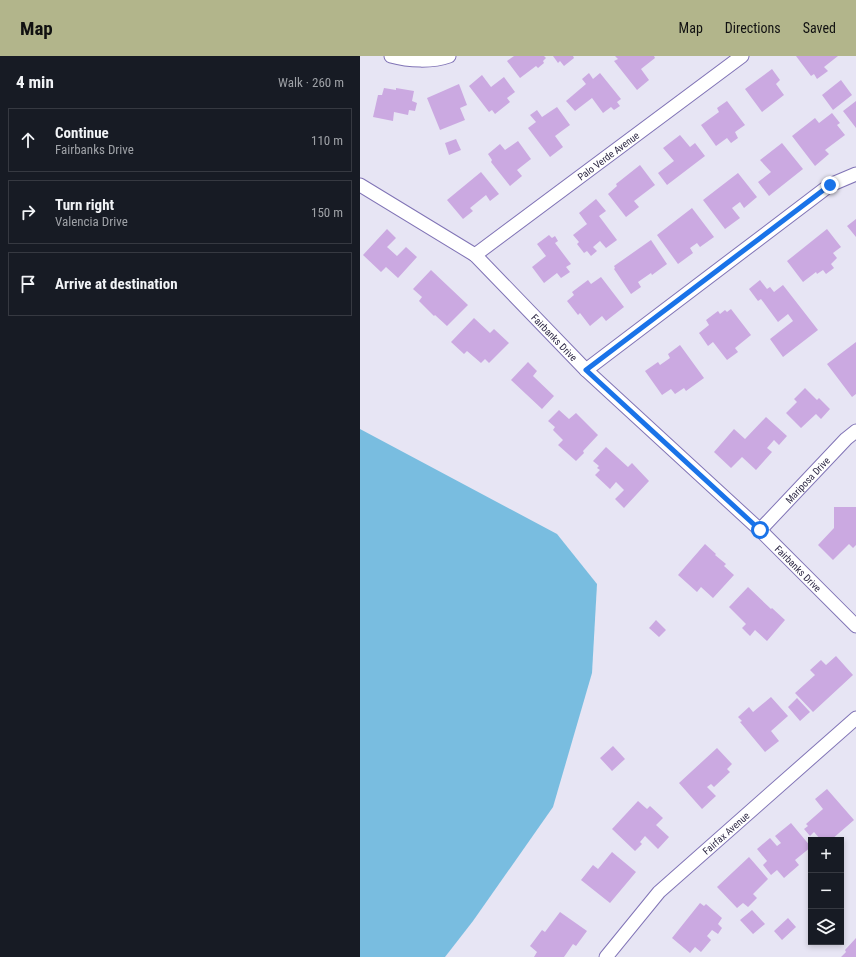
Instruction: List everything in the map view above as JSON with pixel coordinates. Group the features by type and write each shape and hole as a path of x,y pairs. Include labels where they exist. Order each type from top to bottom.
{"street":[{"path":"391,56 410,60 423,60 449,56"},
{"name":"Palo Verde Avenue","path":"475,255 742,56"},
{"path":"586,370 830,185 856,174"},
{"name":"Fairbanks Drive","path":"360,185 475,255 586,370 760,530 856,626"},
{"name":"Mariposa Drive","path":"760,530 846,439 856,431"},
{"name":"Fairfax Avenue","path":"606,957 659,892 856,718"}],"water":[{"path":"360,429 557,534 597,584 592,673 553,807 473,921 445,957 360,957"}],"building":[{"path":"514,56 544,56 546,58 543,61 544,63 538,68 536,66 520,78 507,61"},
{"path":"553,56 573,56 574,58 564,66 560,61 558,63"},
{"path":"615,56 654,56 655,58 641,69 649,80 637,90 614,61 618,59"},
{"path":"796,56 838,56 824,67 828,71 817,79 814,74 811,76"},
{"path":"772,69 780,80 776,84 784,95 762,112 745,89"},
{"path":"589,73 593,79 600,73 621,99 617,102 620,106 614,110 611,107 603,113 592,98 575,111 566,101 586,84 582,79"},
{"path":"482,75 491,87 504,77 515,92 507,98 510,102 495,114 492,110 489,112 469,86"},
{"path":"841,80 852,95 833,110 822,95"},
{"path":"459,84 467,105 460,108 465,120 440,130 427,98"},
{"path":"384,88 414,91 412,101 417,103 415,111 409,110 408,115 394,112 393,121 373,117 378,95 382,95"},
{"path":"727,101 745,125 735,132 738,138 731,143 727,138 716,146 701,125 719,112 717,108"},
{"path":"856,101 856,128 843,111"},
{"path":"557,107 570,125 555,136 563,147 550,157 528,128 536,122 530,115 537,110 542,117"},
{"path":"832,113 840,123 837,125 845,135 825,150 829,154 815,166 792,136 815,118 819,123"},
{"path":"680,135 690,147 695,143 705,156 667,185 658,173 674,161 663,148"},
{"path":"456,139 461,150 449,155 445,143"},
{"path":"518,141 531,159 517,170 522,176 510,186 491,162 492,160 488,154 500,144 505,150"},
{"path":"782,143 803,169 769,196 758,182 771,172 760,160"},
{"path":"640,165 655,185 634,201 639,207 626,217 608,194 617,186 616,184"},
{"path":"481,172 499,194 490,201 486,195 470,208 473,211 463,219 447,200"},
{"path":"738,173 757,197 744,208 740,202 732,208 740,218 725,229 703,200"},
{"path":"596,199 606,211 599,216 617,240 606,248 600,241 593,247 597,251 591,256 587,251 584,253 577,244 579,242 573,235 587,224 579,213"},
{"path":"692,208 714,237 700,247 697,243 690,248 693,253 678,264 657,235"},
{"path":"856,219 856,237 847,226"},
{"path":"387,229 396,238 387,247 397,256 406,247 417,257 398,278 386,267 381,272 363,255"},
{"path":"827,229 841,247 833,253 837,258 831,264 834,268 826,274 823,270 817,274 816,272 803,282 787,261"},
{"path":"549,235 552,238 555,236 558,241 555,243 571,264 566,267 570,272 561,278 557,273 544,283 532,267 546,256 537,244"},
{"path":"651,240 667,264 652,275 651,273 638,282 641,287 631,294 614,269 614,266"},
{"path":"431,270 468,305 447,326 419,301 422,297 413,289"},
{"path":"601,277 624,307 606,321 602,316 590,326 580,313 578,315 567,301 574,295 572,292 588,280 591,284"},
{"path":"760,280 767,289 770,287 774,292 783,285 818,330 783,357 770,339 793,321 788,314 778,322 761,299 758,301 749,289"},
{"path":"731,309 751,335 735,348 738,352 727,360 713,342 708,346 699,333 709,325 706,320 718,311 720,314 725,310 727,312"},
{"path":"474,318 490,333 494,329 509,343 489,363 485,359 481,363 467,351 464,354 451,342"},
{"path":"856,342 856,394 852,397 827,364"},
{"path":"680,345 704,378 686,391 684,388 675,394 671,389 662,395 645,371 658,362 660,365 670,358 668,354"},
{"path":"528,362 537,371 533,376 554,396 542,409 511,380"},
{"path":"805,388 817,400 819,398 830,409 821,419 816,414 801,428 786,413 797,402 794,399"},
{"path":"559,410 569,419 576,413 598,435 576,461 558,445 563,440 553,430 555,427 548,421"},
{"path":"766,417 787,436 779,445 774,440 767,448 772,452 756,470 742,457 731,468 714,452 734,429 745,439"},
{"path":"606,447 628,467 632,463 649,481 624,508 615,499 624,490 616,482 610,489 595,475 600,470 597,468 599,466 593,461"},
{"path":"834,507 856,507 856,545 853,548 849,544 833,560 818,545 834,528"},
{"path":"705,544 726,564 724,566 734,575 713,598 701,587 697,592 678,575"},
{"path":"748,587 785,620 767,641 755,630 750,636 742,628 746,624 729,607"},
{"path":"656,620 666,630 659,637 649,628"},
{"path":"836,656 853,675 813,712 795,693 815,675 810,670 821,660 826,665"},
{"path":"771,697 788,716 771,731 779,741 765,752 740,722 742,721 738,717 749,707 753,712"},
{"path":"797,698 810,712 800,721 788,707"},
{"path":"613,746 625,759 612,771 600,758"},
{"path":"717,748 732,764 727,769 730,772 714,787 711,784 707,787 716,796 702,809 679,783"},
{"path":"827,789 854,820 834,837 818,837 814,832 810,836 804,829 808,826 806,824 823,809 815,799"},
{"path":"638,801 647,809 650,806 663,818 656,825 669,837 658,849 645,836 640,842 642,844 635,851 612,829"},
{"path":"791,823 808,843 808,849 795,860 799,865 784,878 777,870 771,875 763,865 767,861 757,849 770,838 777,846 781,843 775,836"},
{"path":"612,852 636,872 610,903 581,880 593,865 598,869"},
{"path":"749,857 768,879 753,894 757,898 748,907 743,903 737,908 717,887"},
{"path":"700,903 704,906 706,904 722,918 718,924 722,928 718,934 712,930 707,936 711,940 701,952 695,947 690,953 672,938"},
{"path":"752,910 765,924 753,934 740,920"},
{"path":"560,912 587,931 576,946 573,944 564,957 534,957 537,952 530,946 542,930 545,932"},
{"path":"788,918 796,927 782,940 774,931"},
{"path":"856,938 856,957 841,957 846,952 845,950"}],"route":[{"path":"760,530 586,370 830,185"}]}
